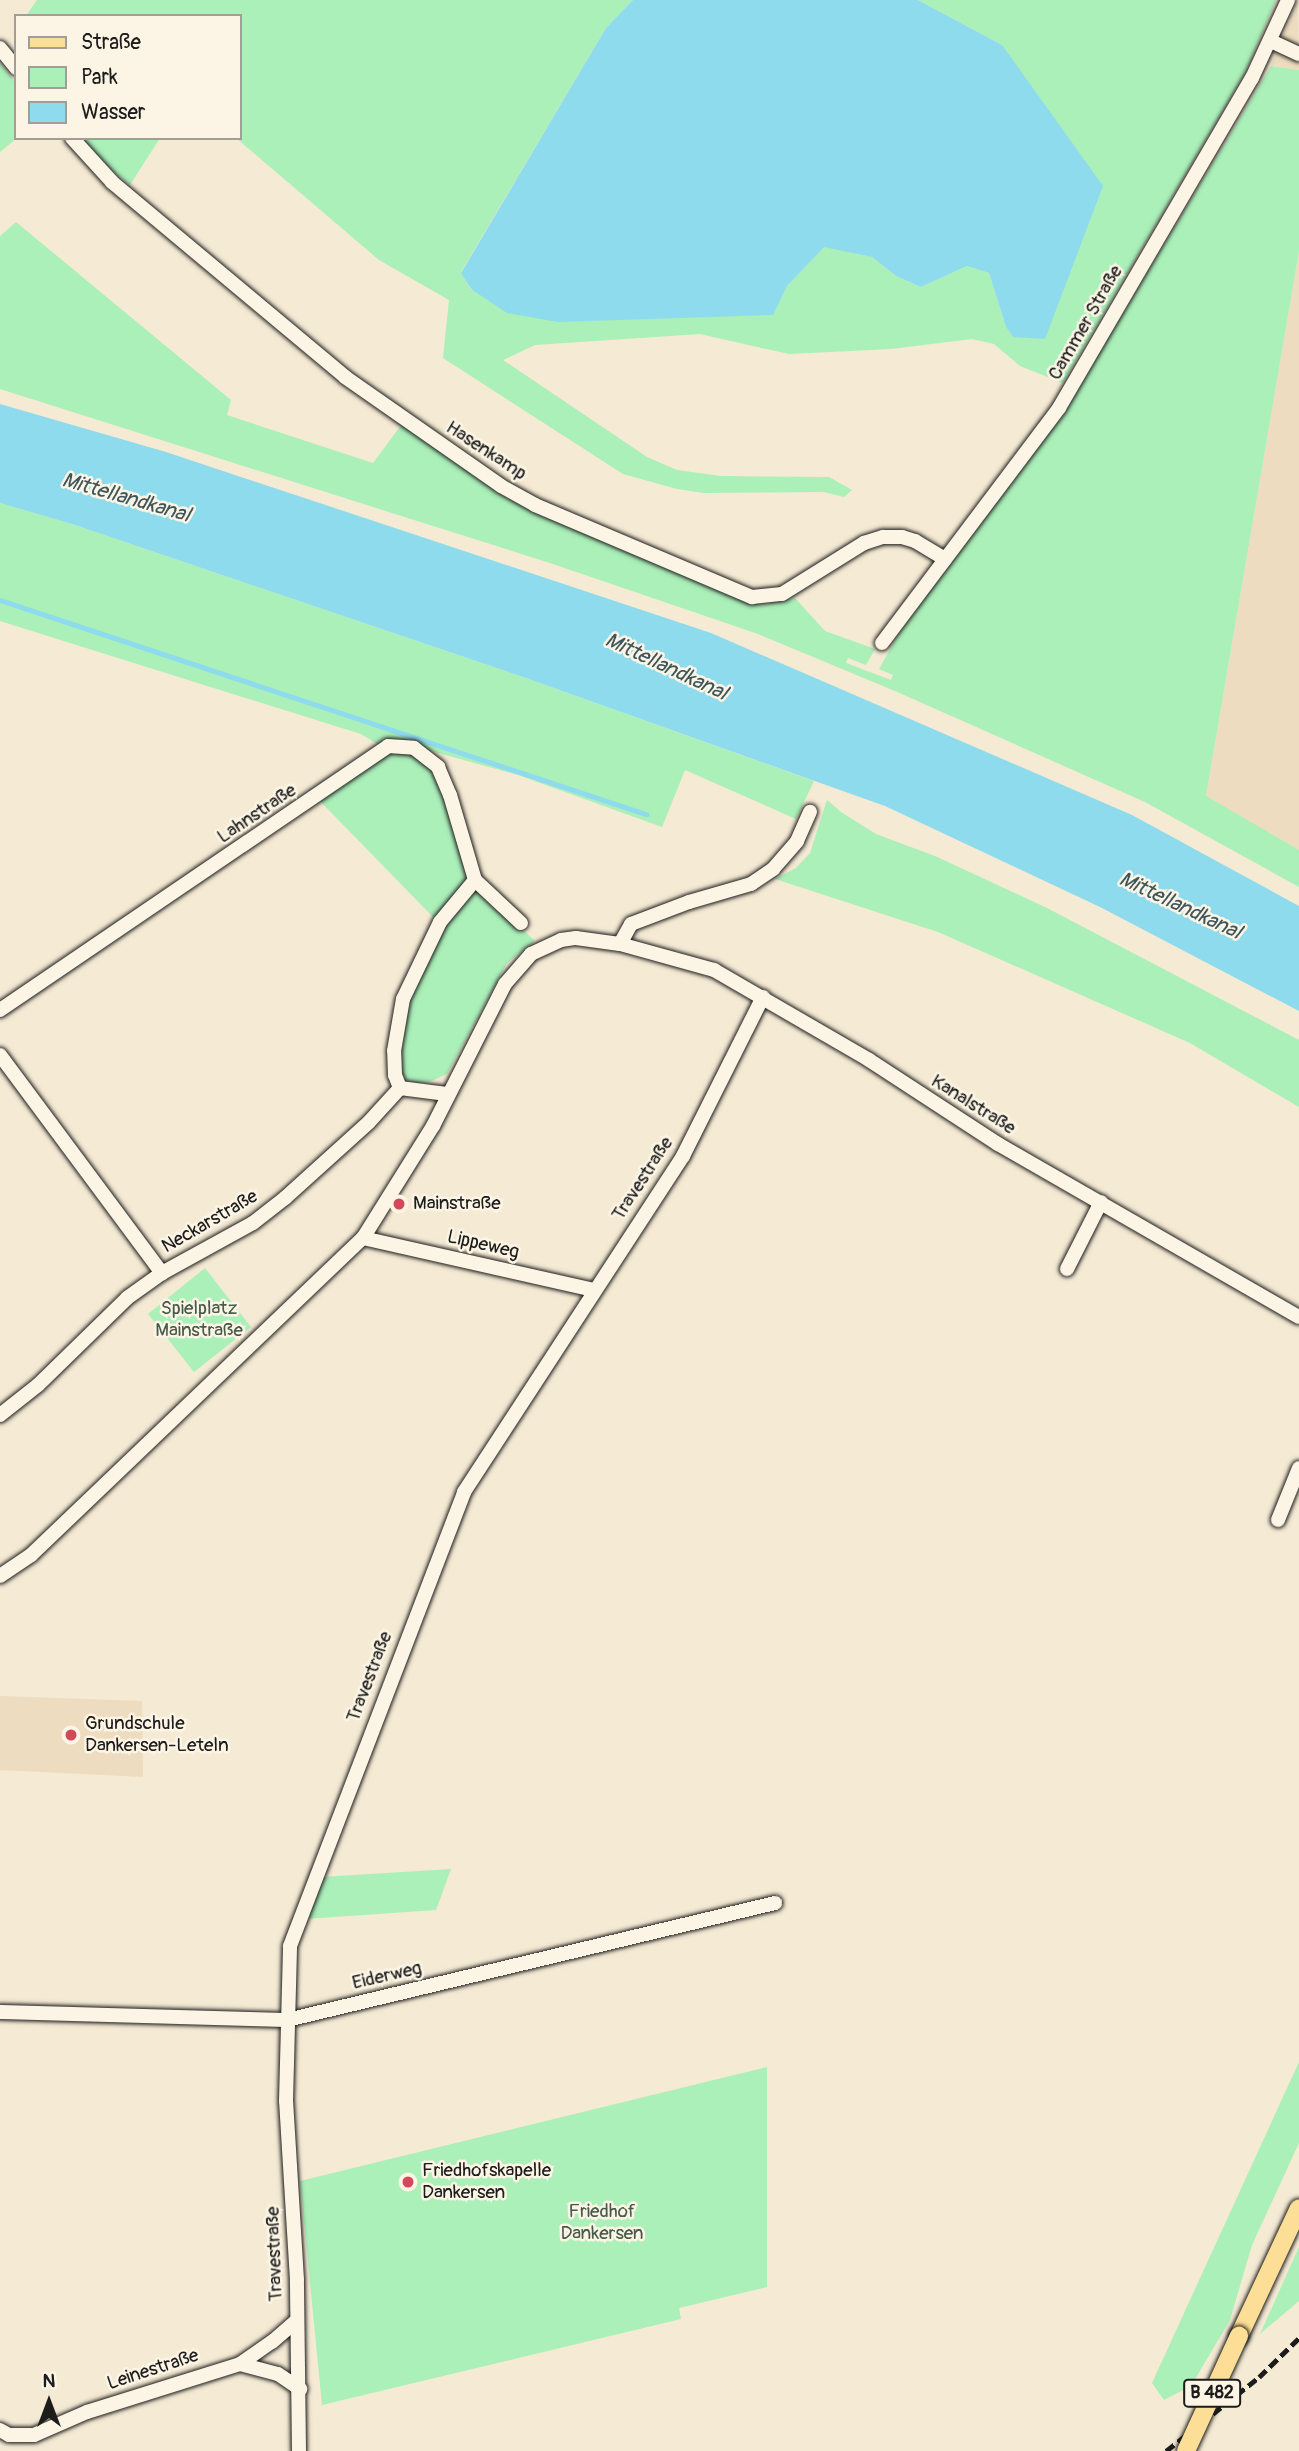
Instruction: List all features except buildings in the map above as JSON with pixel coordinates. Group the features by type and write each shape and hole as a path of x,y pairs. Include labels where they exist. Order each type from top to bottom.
{"main road":[{"name":"B 482","path":"1186,2451 1299,2208"}],"street":[{"name":"Cammer Straße","path":"882,643 1059,408 1270,41 1288,0"},
{"path":"1270,41 1299,54"},
{"path":"0,48 14,66"},
{"name":"Hasenkamp","path":"74,140 133,200 345,377 501,486 578,525 752,597 774,597 792,590 864,543 883,537 902,537 915,541 945,559"},
{"name":"Lahnstraße","path":"0,1010 388,746 414,748 439,767 475,880 521,923"},
{"path":"0,1576 31,1555 363,1238 433,1126 505,984 531,954 569,939 620,944 631,924 689,902 751,884 773,869 797,841 810,812"},
{"path":"447,1094 400,1088 395,1075 394,1051 403,999 440,922 475,880"},
{"name":"Kanalstraße","path":"620,944 714,970 763,997 998,1144 1299,1317"},
{"name":"Travestraße","path":"299,2451 300,2389 286,2101 290,1945 464,1492 683,1156 763,997"},
{"path":"0,1055 162,1273"},
{"name":"Neckarstraße","path":"0,1415 38,1385 127,1298 162,1273 267,1213 369,1122 400,1088"},
{"path":"1067,1269 1101,1202"},
{"name":"Lippeweg","path":"363,1238 594,1290"},
{"path":"1278,1520 1293,1504 1299,1468"},
{"name":"Eiderweg","path":"0,2012 287,2020 775,1903"},
{"name":"Leinestraße","path":"0,2430 9,2435 34,2435 87,2412 240,2364 272,2342 297,2320"},
{"path":"240,2364 278,2374 300,2389"}],"shaded area":[{"path":"1298,0 1299,70 1271,66"},
{"path":"1299,251 1299,850 1206,797"},
{"name":"Grundschule Dankersen-Leteln","path":"0,1696 142,1701 143,1777 0,1770"}],"green space":[{"path":"37,0 633,0 606,28 461,272 471,290 772,315 787,286 824,246 872,257 896,276 921,287 967,266 989,273 1006,327 1013,337 1002,45 918,0 1276,0 1246,71 1063,383 1020,366 994,344 972,339 891,349 789,354 700,334 535,345 503,360 647,457 677,470 721,476 829,477 852,490 844,497 824,492 704,493 677,489 623,474 443,358 449,300 379,260 238,140 242,140 242,14 27,14"},
{"path":"0,63 14,80 15,140 0,152"},
{"path":"1271,66 1299,70 1299,251 1206,796 1299,850 1299,887 1145,802 895,691 758,634 550,563 0,389 0,236 16,222 231,400 227,415 373,463 402,424 501,493 656,563 762,605 795,598 825,631 875,649 866,665 848,658 846,663 891,680 893,675 879,669 901,630 1074,395"},
{"path":"84,140 159,140 130,185 103,163"},
{"path":"0,503 72,524 523,677 814,781 796,819 685,770 662,827 518,775 431,751 412,741 398,739 379,745 361,734 0,621"},
{"path":"388,751 413,752 438,774 473,878 437,921 318,799"},
{"path":"827,800 876,834 935,856 1047,908 1299,1040 1299,1107 1190,1043 938,932 775,879 796,868 810,853"},
{"path":"476,886 535,941 507,963 447,1074 429,1082 415,1083 405,1079 401,1069 399,1030 428,949"},
{"name":"Spielplatz Mainstraße","path":"205,1268 251,1327 194,1372 148,1314"},
{"path":"451,1869 436,1910 305,1919 321,1877"},
{"path":"1299,2062 1299,2143 1252,2245 1230,2320 1191,2386 1164,2400 1152,2383"},
{"name":"Friedhof Dankersen","path":"767,2067 767,2287 679,2308 681,2319 322,2405 300,2181"},
{"path":"1299,2247 1299,2301 1260,2334"}],"water":[{"path":"633,0 918,0 1002,45 1103,186 1045,339 1013,337 1006,327 989,273 967,266 921,287 896,276 872,257 824,247 787,286 773,315 558,322 507,313 471,289 461,273 606,28"},
{"name":"Mittellandkanal","path":"0,404 166,452 711,633 1132,815 1299,906 1299,1011 1100,907 885,806 523,677 72,524 0,503"}],"waterway":[{"path":"0,600 646,814"}],"railway":[{"path":"1166,2451 1259,2377 1299,2338"}],"place":[{"name":"Mainstraße","path":"399,1204"},
{"name":"Grundschule Dankersen-Leteln","path":"71,1735"},
{"name":"Friedhofskapelle Dankersen","path":"408,2182"}]}
